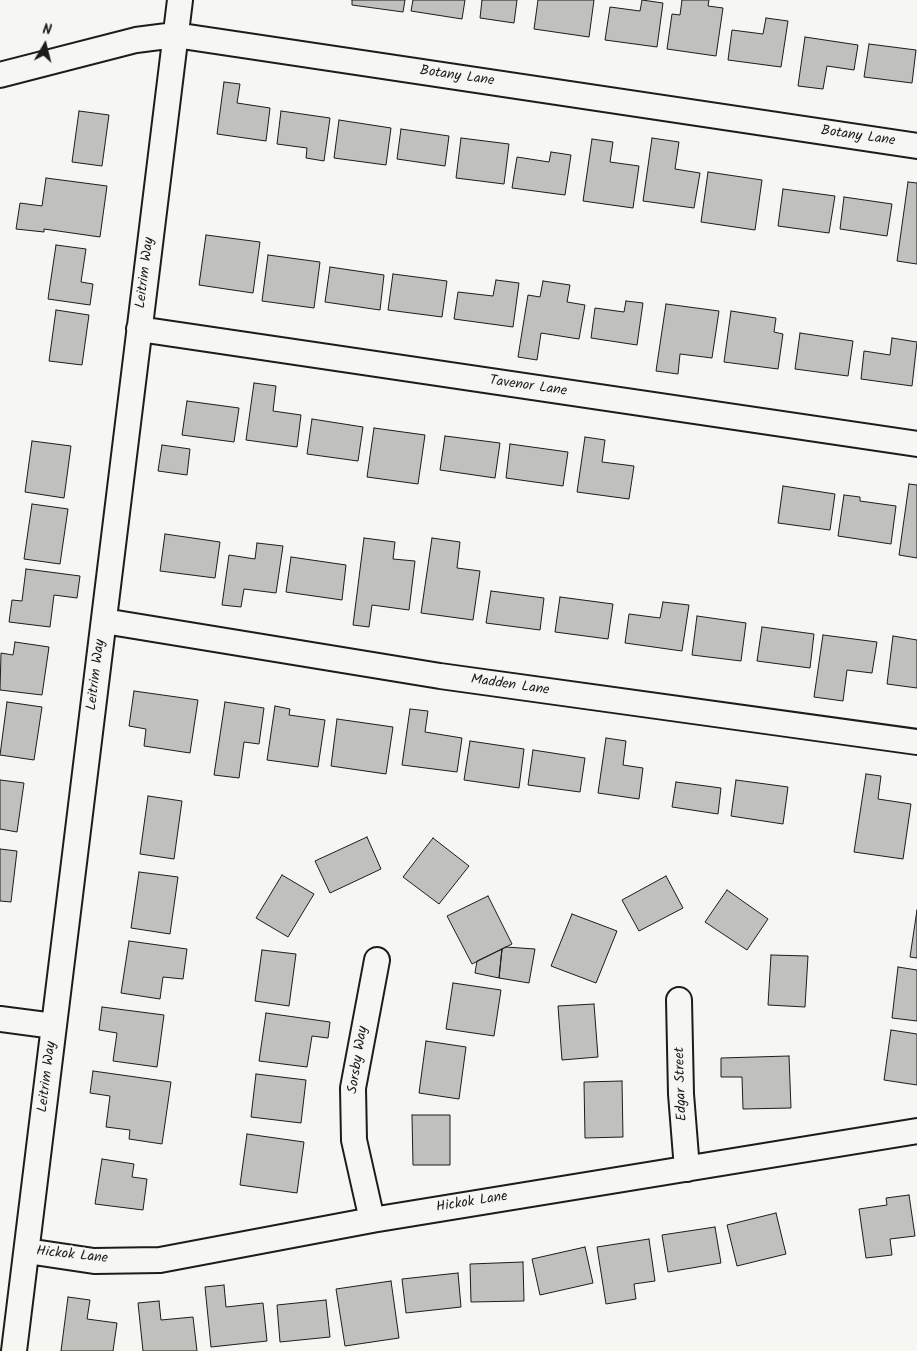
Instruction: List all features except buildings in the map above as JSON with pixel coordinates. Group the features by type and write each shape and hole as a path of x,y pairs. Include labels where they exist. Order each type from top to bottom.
{"street":[{"name":"Leitrim Way","path":"14,1351 180,0"},
{"name":"Botany Lane","path":"5,73 136,40 175,35 917,146"},
{"name":"Tavenor Lane","path":"139,329 917,444"},
{"name":"Madden Lane","path":"104,621 440,676 917,742"},
{"name":"Sorsby Way","path":"372,1220 354,1140 353,1088 377,960"},
{"name":"Edgar Street","path":"679,1000 681,1094 687,1168"},
{"path":"0,1019 54,1026"},
{"name":"Hickok Lane","path":"26,1252 94,1260 160,1260 372,1220 917,1131"}]}
